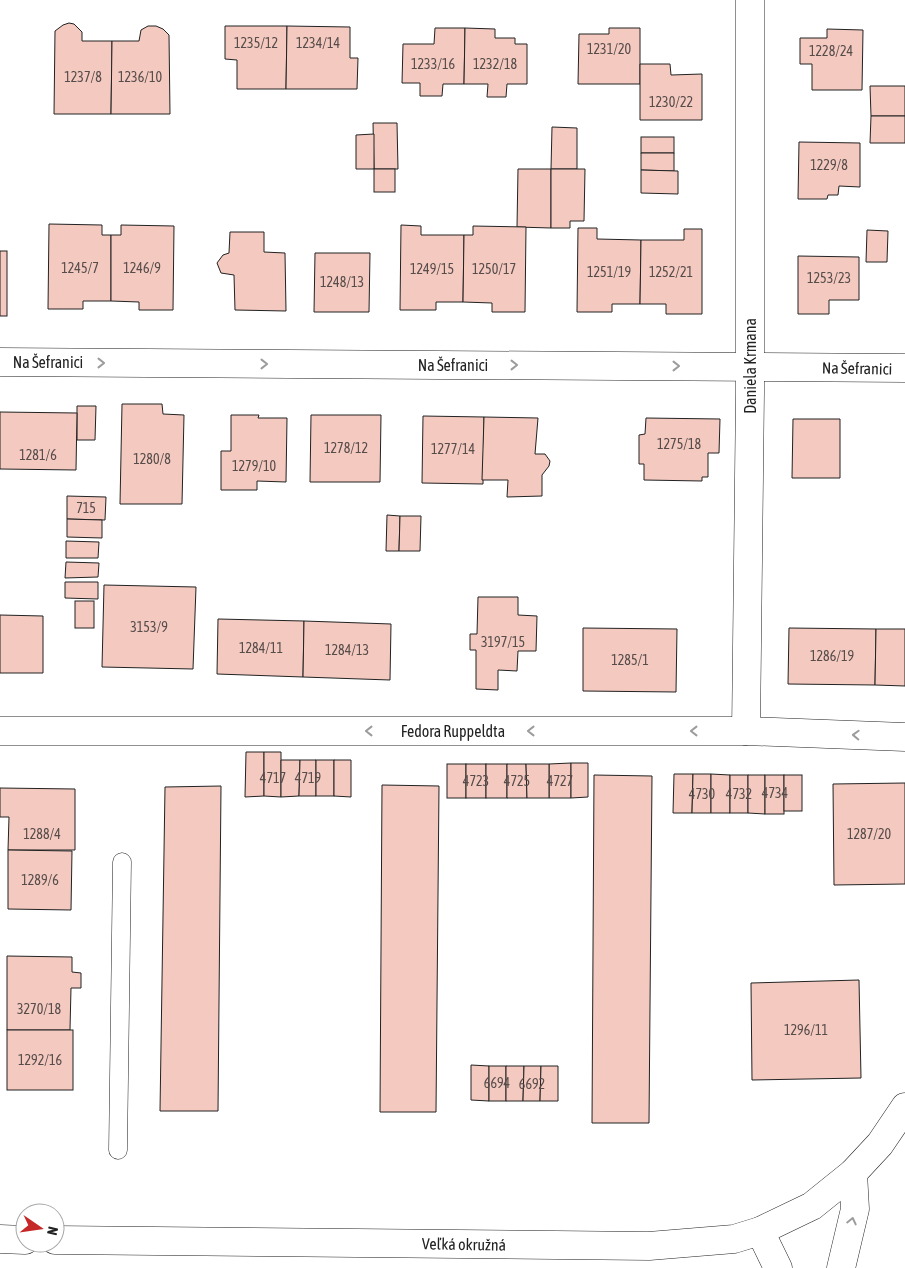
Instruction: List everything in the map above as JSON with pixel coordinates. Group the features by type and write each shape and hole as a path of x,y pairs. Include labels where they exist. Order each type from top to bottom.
{"street":[{"name":"Daniela Krmana","path":"746,731 750,367 750,0"},
{"name":"Na Šefranici","path":"0,362 905,368"},
{"name":"Fedora Ruppeldta","path":"0,731 746,731 905,737"},
{"name":"Veľká okružná","path":"65,1240 649,1246 734,1239 760,1232 812,1206 853,1173 880,1144 905,1107"},
{"path":"841,1268 855,1209 853,1173"},
{"path":"760,1232 778,1268"},
{"path":"0,1239 15,1240"}],"lane":[{"path":"118,1150 122,862"}],"building":[{"path":"69,23 74,24 82,32 82,41 112,41 111,114 54,114 55,31"},
{"path":"148,26 156,26 163,29 169,35 170,114 111,114 112,41 139,41 141,30"},
{"path":"225,26 287,26 286,89 237,89 237,60 225,59"},
{"path":"287,26 350,27 350,58 358,58 357,89 286,89"},
{"path":"435,28 465,28 464,84 443,84 442,96 420,96 420,83 402,83 403,44 434,44"},
{"path":"465,28 495,29 495,38 515,38 515,44 527,44 527,84 507,84 506,97 487,97 488,84 464,84"},
{"path":"609,28 640,28 640,84 578,84 579,34 609,34"},
{"path":"827,29 863,30 862,90 812,90 812,64 800,64 800,38 827,38"},
{"path":"640,64 670,64 671,75 702,74 702,120 640,120"},
{"path":"870,86 905,86 905,116 871,116"},
{"path":"871,116 905,116 905,143 870,143"},
{"path":"373,123 397,123 398,169 374,169"},
{"path":"552,127 577,128 577,169 551,169"},
{"path":"374,134 374,169 356,169 356,135"},
{"path":"641,137 674,137 674,153 641,153"},
{"path":"799,142 860,143 860,187 839,186 838,195 828,195 827,199 798,199"},
{"path":"641,153 674,153 674,171 641,170"},
{"path":"374,169 395,169 395,192 374,192"},
{"path":"518,169 551,169 551,228 517,227"},
{"path":"551,169 585,169 584,221 570,221 570,228 551,228"},
{"path":"641,170 678,171 678,194 641,193"},
{"path":"49,224 102,225 102,235 111,235 111,301 83,301 83,309 48,309"},
{"path":"121,225 174,226 173,310 139,310 139,302 111,301 111,235 121,235"},
{"path":"401,225 421,226 421,235 464,235 463,302 436,302 436,310 400,310"},
{"path":"473,226 526,227 525,312 492,312 492,303 463,302 464,235 473,235"},
{"path":"578,228 597,228 597,239 641,240 640,304 612,304 612,312 577,312"},
{"path":"684,229 702,229 702,314 666,314 666,304 640,304 641,240 684,240"},
{"path":"867,230 888,231 887,262 866,262"},
{"path":"230,232 264,232 264,252 285,253 286,311 235,310 234,275 221,273 217,263 223,255 229,253"},
{"path":"0,251 7,251 7,316 0,316"},
{"path":"315,253 370,253 369,312 314,312"},
{"path":"798,256 859,257 859,300 829,300 829,314 798,314"},
{"path":"122,404 162,404 163,414 184,415 182,504 120,504"},
{"path":"77,406 96,406 95,440 77,440"},
{"path":"0,412 77,413 76,470 0,469"},
{"path":"231,415 259,415 258,418 287,418 286,482 257,481 257,490 221,490 221,451 231,451"},
{"path":"311,415 381,415 380,482 310,482"},
{"path":"423,416 484,417 483,484 422,483"},
{"path":"484,417 538,418 535,454 545,454 550,461 549,466 542,475 542,496 507,497 508,480 482,480"},
{"path":"646,418 720,419 719,453 708,453 708,477 702,477 702,481 644,480 644,464 639,464 639,435 645,434"},
{"path":"793,419 840,419 840,478 792,478"},
{"path":"67,496 106,497 105,520 67,519"},
{"path":"387,515 400,516 399,551 386,551"},
{"path":"400,516 421,516 420,551 399,551"},
{"path":"67,519 102,520 102,538 67,537"},
{"path":"66,541 99,542 98,558 66,558"},
{"path":"66,562 99,563 98,577 65,578"},
{"path":"65,582 98,582 98,599 65,598"},
{"path":"104,585 196,587 193,669 102,667"},
{"path":"478,597 518,597 518,615 537,616 536,651 518,651 517,671 498,670 498,690 476,689 476,650 470,650 470,634 477,634"},
{"path":"75,601 94,601 94,628 75,628"},
{"path":"0,615 43,616 43,673 0,673"},
{"path":"218,619 304,621 303,677 217,674"},
{"path":"304,621 391,624 390,680 303,677"},
{"path":"583,628 677,629 676,692 583,691"},
{"path":"789,628 876,629 875,685 788,684"},
{"path":"876,629 905,629 905,686 875,685"},
{"path":"246,752 264,752 264,796 245,797"},
{"path":"264,752 281,752 281,797 264,796"},
{"path":"281,760 300,760 299,796 281,797"},
{"path":"300,760 316,760 316,796 299,796"},
{"path":"316,760 334,760 334,796 316,796"},
{"path":"334,760 351,760 351,797 334,796"},
{"path":"571,763 571,798 549,798 549,764"},
{"path":"571,763 588,763 588,797 571,798"},
{"path":"447,764 466,764 466,798 447,798"},
{"path":"466,764 486,764 486,798 466,798"},
{"path":"486,764 507,764 507,798 486,798"},
{"path":"507,764 526,764 527,798 507,798"},
{"path":"526,764 549,764 549,798 527,798"},
{"path":"674,774 693,774 692,813 673,813"},
{"path":"693,774 711,774 711,813 692,813"},
{"path":"711,774 730,775 730,813 711,813"},
{"path":"594,775 652,776 649,1123 592,1123"},
{"path":"730,775 748,775 748,813 730,813"},
{"path":"748,775 765,775 765,814 748,813"},
{"path":"765,775 784,775 784,814 765,814"},
{"path":"784,775 802,775 802,811 784,811"},
{"path":"905,783 905,884 834,885 833,784"},
{"path":"382,785 439,786 436,1112 380,1112"},
{"path":"221,786 218,1111 160,1111 165,787"},
{"path":"0,788 75,789 75,850 8,850 9,817 0,817"},
{"path":"8,850 72,851 71,910 8,909"},
{"path":"7,956 72,957 72,972 81,973 81,988 71,988 70,1030 7,1030"},
{"path":"859,980 861,1078 752,1080 751,983"},
{"path":"7,1030 73,1030 73,1090 7,1090"},
{"path":"471,1065 489,1066 489,1101 471,1100"},
{"path":"489,1066 506,1066 506,1101 489,1101"},
{"path":"506,1066 524,1066 523,1101 506,1101"},
{"path":"524,1066 541,1066 540,1101 523,1101"},
{"path":"541,1066 558,1066 558,1101 540,1101"}]}
